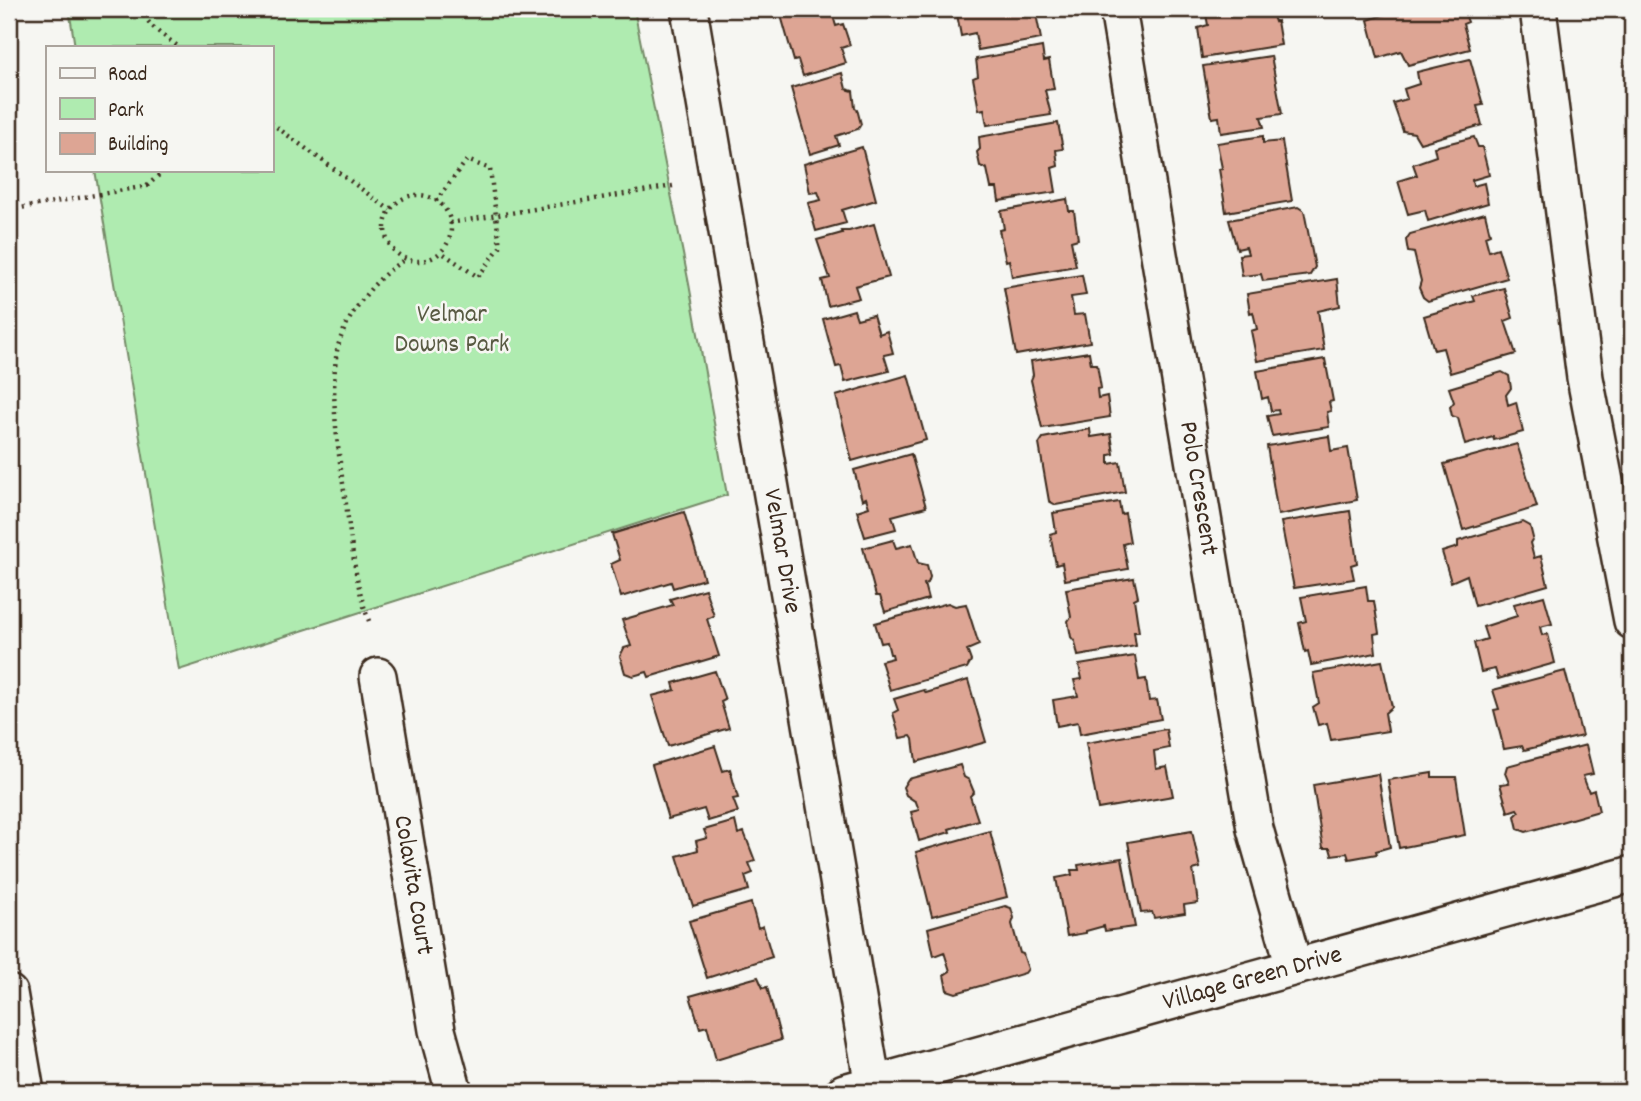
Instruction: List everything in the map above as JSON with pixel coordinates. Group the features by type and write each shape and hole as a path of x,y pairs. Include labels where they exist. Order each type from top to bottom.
{"street":[{"name":"Velmar Drive","path":"689,9 864,1089"},
{"name":"Polo Crescent","path":"1118,9 1255,829 1294,966"},
{"path":"1538,9 1585,378 1632,621"},
{"name":"Colavita Court","path":"378,676 437,1030 454,1092"},
{"name":"Village Green Drive","path":"864,1089 1294,966 1632,874"},
{"path":"9,993 26,1092"}],"path":[{"path":"142,9 154,27 179,46"},
{"path":"273,124 390,210"},
{"path":"436,201 467,160 490,169 500,247 478,278 441,252"},
{"path":"9,210 147,186 161,172"},
{"path":"450,223 673,186"},
{"path":"426,196 436,201 447,214 450,223 447,243 441,252 425,261 406,259 390,248 386,239 386,219 390,210 406,197 426,196"},
{"path":"369,621 363,606 337,446 337,350 347,324 362,299 393,266 406,259"}],"green space":[{"name":"Velmar Downs Park","path":"69,9 634,9 689,284 727,495 179,670 95,172 273,172 273,46 75,46"}],"building":[{"path":"812,9 813,13 831,9 836,26 843,24 850,45 841,48 846,63 803,76 798,60 794,61 780,12"},
{"path":"956,9 1035,9 1041,39 978,50 975,33 961,36"},
{"path":"1205,9 1271,10 1275,22 1277,21 1281,45 1202,58 1198,28 1208,25"},
{"path":"1402,9 1463,9 1468,22 1463,24 1470,49 1408,65 1401,51 1378,58 1368,20"},
{"path":"1632,45 1632,63 1626,46"},
{"path":"1042,47 1044,61 1049,60 1054,89 1045,90 1051,115 987,125 984,109 979,110 973,78 978,76 976,59"},
{"path":"1271,56 1282,114 1261,117 1264,127 1221,133 1219,117 1212,118 1203,66"},
{"path":"1470,59 1483,105 1477,106 1482,125 1420,143 1414,133 1403,131 1393,103 1407,99 1404,89 1419,84 1417,72"},
{"path":"1632,63 1632,89 1626,65"},
{"path":"842,73 846,89 853,91 861,124 858,129 836,136 839,145 810,154 791,88"},
{"path":"1058,123 1063,149 1056,150 1058,166 1052,168 1056,192 999,201 997,188 991,188 987,169 980,166 977,152 980,149 979,137"},
{"path":"1263,136 1263,143 1282,141 1292,201 1226,212 1217,143"},
{"path":"1474,137 1478,147 1482,147 1489,175 1472,180 1473,186 1484,183 1488,203 1428,221 1425,210 1408,214 1398,181 1417,175 1413,164 1436,156 1434,147"},
{"path":"862,147 876,200 842,210 846,223 816,231 808,203 821,200 818,192 810,193 804,164"},
{"path":"1067,199 1069,211 1074,211 1078,239 1071,241 1076,266 1012,277 999,230 1004,229 1001,211"},
{"path":"1298,207 1304,211 1315,267 1310,275 1263,281 1261,274 1242,276 1239,255 1248,254 1246,247 1237,249 1229,220"},
{"path":"1485,213 1490,234 1485,236 1489,251 1498,248 1507,278 1428,301 1419,288 1421,281 1414,253 1408,252 1406,240 1410,234"},
{"path":"874,224 889,277 855,286 859,298 828,306 822,280 830,278 817,240 842,233 841,231"},
{"path":"1082,275 1086,295 1071,297 1074,315 1085,314 1090,342 1016,355 1004,288"},
{"path":"1337,279 1340,306 1318,311 1324,350 1257,361 1251,331 1257,329 1253,312 1250,313 1247,294"},
{"path":"1504,288 1513,318 1505,321 1516,354 1450,373 1443,348 1434,350 1424,316 1475,301 1473,296"},
{"path":"854,310 857,319 873,315 879,334 887,331 893,353 884,355 889,371 845,382 841,366 836,367 823,319"},
{"path":"1089,352 1091,364 1097,364 1101,388 1097,389 1098,398 1107,396 1110,417 1042,428 1031,380 1031,361"},
{"path":"1325,359 1333,401 1329,402 1331,411 1327,412 1329,427 1272,436 1267,416 1279,414 1278,410 1271,411 1268,397 1262,399 1257,371"},
{"path":"1502,372 1509,376 1511,388 1506,395 1508,405 1516,402 1523,432 1465,445 1458,418 1452,416 1450,407 1454,402 1449,388"},
{"path":"908,375 926,440 852,461 836,396"},
{"path":"1090,429 1091,437 1111,434 1114,454 1109,455 1109,464 1120,462 1125,492 1056,505 1049,501 1039,444 1043,438"},
{"path":"1329,436 1331,451 1348,448 1357,500 1278,515 1267,446"},
{"path":"1517,444 1537,507 1463,530 1444,464"},
{"path":"911,454 926,507 892,516 896,529 865,537 857,511 869,507 866,498 862,500 854,470"},
{"path":"1119,502 1121,514 1125,513 1130,542 1123,544 1128,569 1065,580 1062,563 1056,565 1050,534 1056,532 1053,513"},
{"path":"1350,511 1357,563 1351,565 1354,579 1294,588 1281,522"},
{"path":"684,512 704,579 673,588 671,582 621,597 611,564 620,560 612,534"},
{"path":"1523,522 1530,526 1533,538 1530,543 1534,558 1541,556 1548,585 1475,606 1467,575 1451,582 1442,552 1458,547 1458,541"},
{"path":"893,540 896,548 912,544 918,563 927,565 930,577 928,583 924,584 928,599 885,612 880,596 876,596 863,548"},
{"path":"1134,578 1138,597 1134,599 1139,632 1134,632 1136,646 1078,656 1068,621 1071,617 1066,589"},
{"path":"1366,586 1368,601 1374,601 1379,633 1374,634 1376,653 1311,665 1308,651 1305,652 1299,623 1306,621 1301,597"},
{"path":"705,589 714,616 707,619 719,656 649,677 647,672 633,676 625,673 620,656 624,648 631,646 622,620 673,605 670,599"},
{"path":"1544,596 1552,624 1540,627 1542,635 1548,634 1555,663 1498,679 1495,669 1481,672 1474,643 1487,639 1483,627 1517,616 1514,604"},
{"path":"948,603 955,606 966,604 979,645 967,650 971,661 967,668 890,690 881,661 893,658 887,642 881,643 875,623"},
{"path":"1135,656 1139,680 1146,679 1149,701 1157,700 1161,719 1080,734 1078,722 1057,726 1053,700 1078,696 1074,680 1082,679 1079,665"},
{"path":"1382,661 1392,707 1385,713 1388,731 1331,740 1327,723 1318,725 1313,707 1319,703 1313,673"},
{"path":"715,671 725,700 721,702 729,728 668,746 652,696 675,690 673,683"},
{"path":"1565,671 1582,736 1524,750 1522,746 1504,749 1494,710 1499,709 1493,690"},
{"path":"968,680 986,742 916,762 911,736 900,738 893,713 898,710 894,699 924,690 926,693"},
{"path":"1166,729 1169,748 1154,751 1156,769 1167,767 1173,796 1098,809 1086,743"},
{"path":"1586,745 1593,774 1583,776 1589,792 1594,790 1599,811 1526,832 1518,829 1515,816 1519,812 1517,809 1508,812 1500,784 1509,783 1505,773 1507,766"},
{"path":"715,746 723,771 730,769 738,798 733,799 738,812 708,821 704,809 668,819 652,765"},
{"path":"960,765 974,792 970,796 978,820 919,841 911,812 919,810 916,802 906,795 903,787 908,779"},
{"path":"1432,773 1432,777 1456,777 1465,835 1399,848 1388,780"},
{"path":"1378,774 1390,847 1376,851 1377,854 1349,859 1347,853 1332,855 1330,848 1323,848 1313,785"},
{"path":"735,821 738,834 744,832 755,861 749,863 753,873 745,876 749,890 693,906 677,856 698,850 696,841 707,838 704,830"},
{"path":"990,831 1007,897 932,916 916,852"},
{"path":"1192,831 1200,868 1193,870 1198,903 1184,905 1185,913 1154,918 1152,912 1141,913 1128,842"},
{"path":"1122,858 1135,927 1105,931 1104,926 1067,936 1056,878 1072,875 1071,870 1079,870 1078,865"},
{"path":"751,903 758,928 763,926 772,957 707,978 689,921"},
{"path":"1005,906 1011,908 1014,918 1012,924 1020,953 1023,954 1028,969 1025,973 956,993 947,990 944,975 950,971 944,952 934,956 928,928"},
{"path":"758,977 763,988 767,987 781,1040 716,1060 707,1026 700,1028 690,996"}]}
